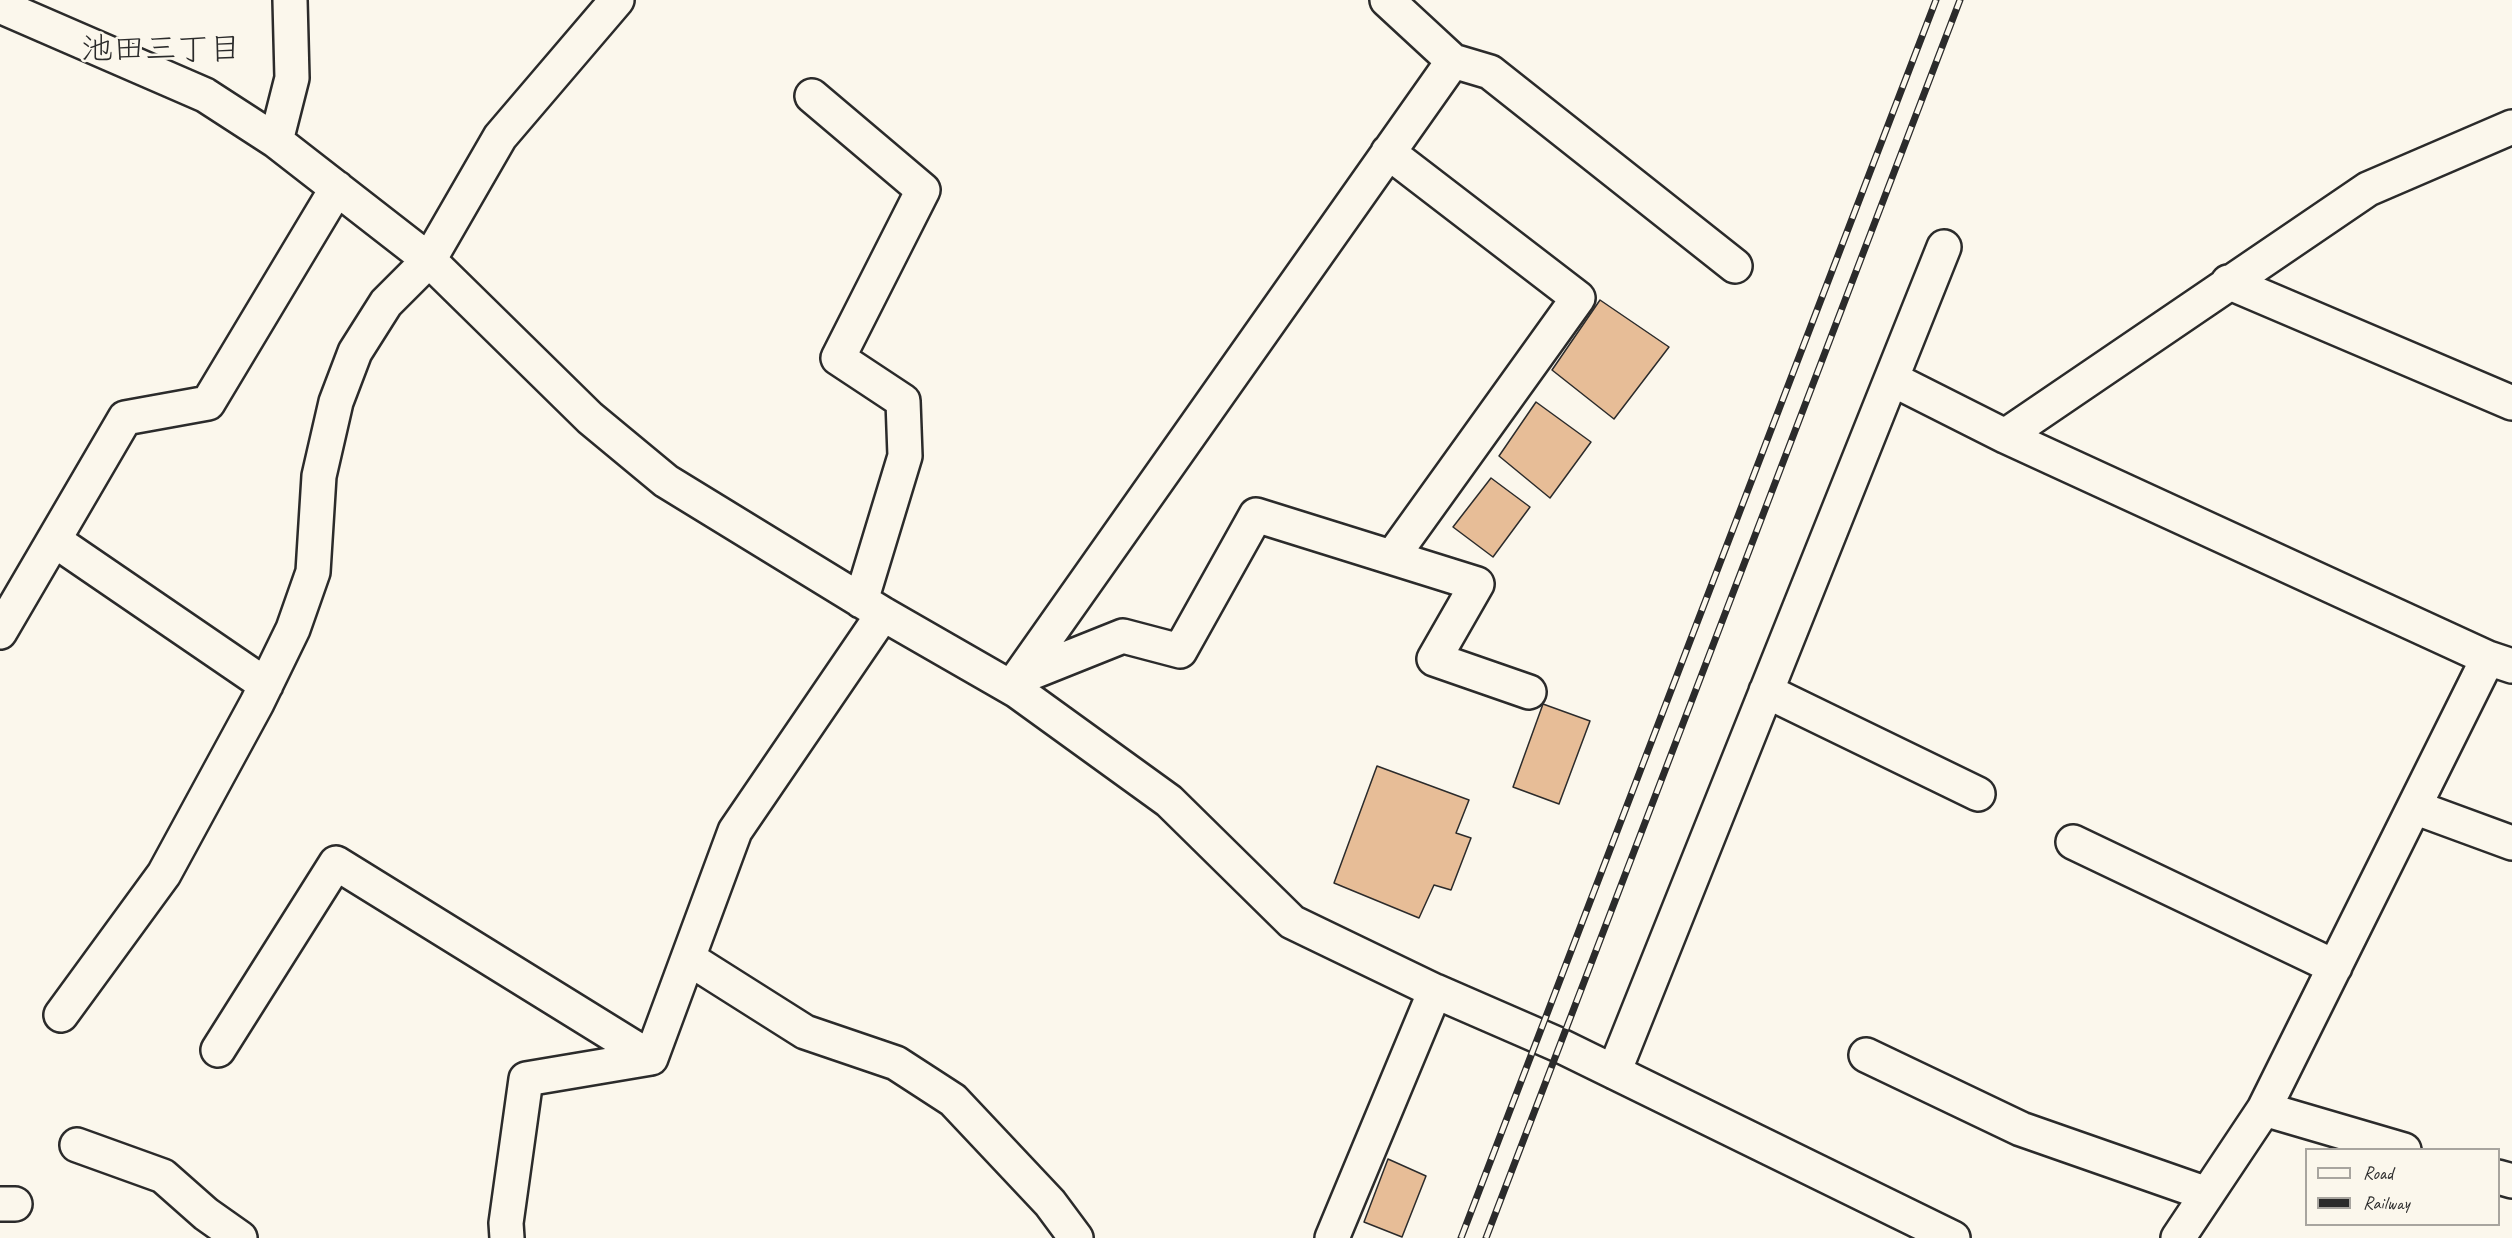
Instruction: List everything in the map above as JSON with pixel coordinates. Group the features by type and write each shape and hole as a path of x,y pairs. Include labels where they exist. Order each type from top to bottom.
{"street":[{"path":"276,141 292,78 290,0"},
{"path":"61,1015 164,874 266,685 293,629 313,572 320,476 336,402 355,352 386,303 429,260 500,136 617,0"},
{"path":"1387,0 1453,61 1490,72 1735,266"},
{"path":"0,6 205,95 276,141 429,260 590,418 666,480 872,608 1017,684 1169,801 1292,922 1434,992 1539,1036 1953,1238"},
{"path":"1017,684 1453,61"},
{"path":"651,1058 735,831 872,608 905,456 903,401 838,358 923,190 812,96"},
{"path":"2005,436 2228,282 2368,189 2512,127"},
{"path":"1388,152 1578,297 1392,557"},
{"path":"0,632 124,418 208,404 338,188"},
{"path":"1614,1072 1944,247"},
{"path":"2228,282 2512,403"},
{"path":"1892,379 2005,436 2500,662 2414,807 2265,1109 2178,1238"},
{"path":"1017,684 1123,636 1180,651 1256,515 1477,584 1434,659 1528,692"},
{"path":"54,540 266,685"},
{"path":"1766,691 1978,794"},
{"path":"2414,807 2512,843"},
{"path":"2073,842 2335,967"},
{"path":"218,1050 336,863 651,1058"},
{"path":"688,958 805,1032 896,1063 953,1100 1050,1203 1076,1238"},
{"path":"1332,1238 1434,992"},
{"path":"1866,1055 2021,1129 2207,1194"},
{"path":"507,1238 506,1223 526,1079 651,1058"},
{"path":"2265,1109 2401,1148"},
{"path":"77,1145 163,1176 206,1214 240,1238"}],"building":[{"path":"1600,300 1669,347 1614,419 1552,370"},
{"path":"1536,402 1591,442 1550,498 1499,456"},
{"path":"1491,478 1530,507 1493,557 1453,527"},
{"path":"1543,704 1590,721 1559,804 1513,787"},
{"path":"1377,766 1469,800 1456,833 1471,838 1451,890 1434,885 1419,918 1334,883"},
{"path":"1388,1159 1426,1176 1402,1237 1364,1222"}],"railway":[{"path":"1461,1238 1936,0"},
{"path":"1486,1238 1960,0"}],"district":[{"name":"池田三丁目","path":"161,51"}]}
